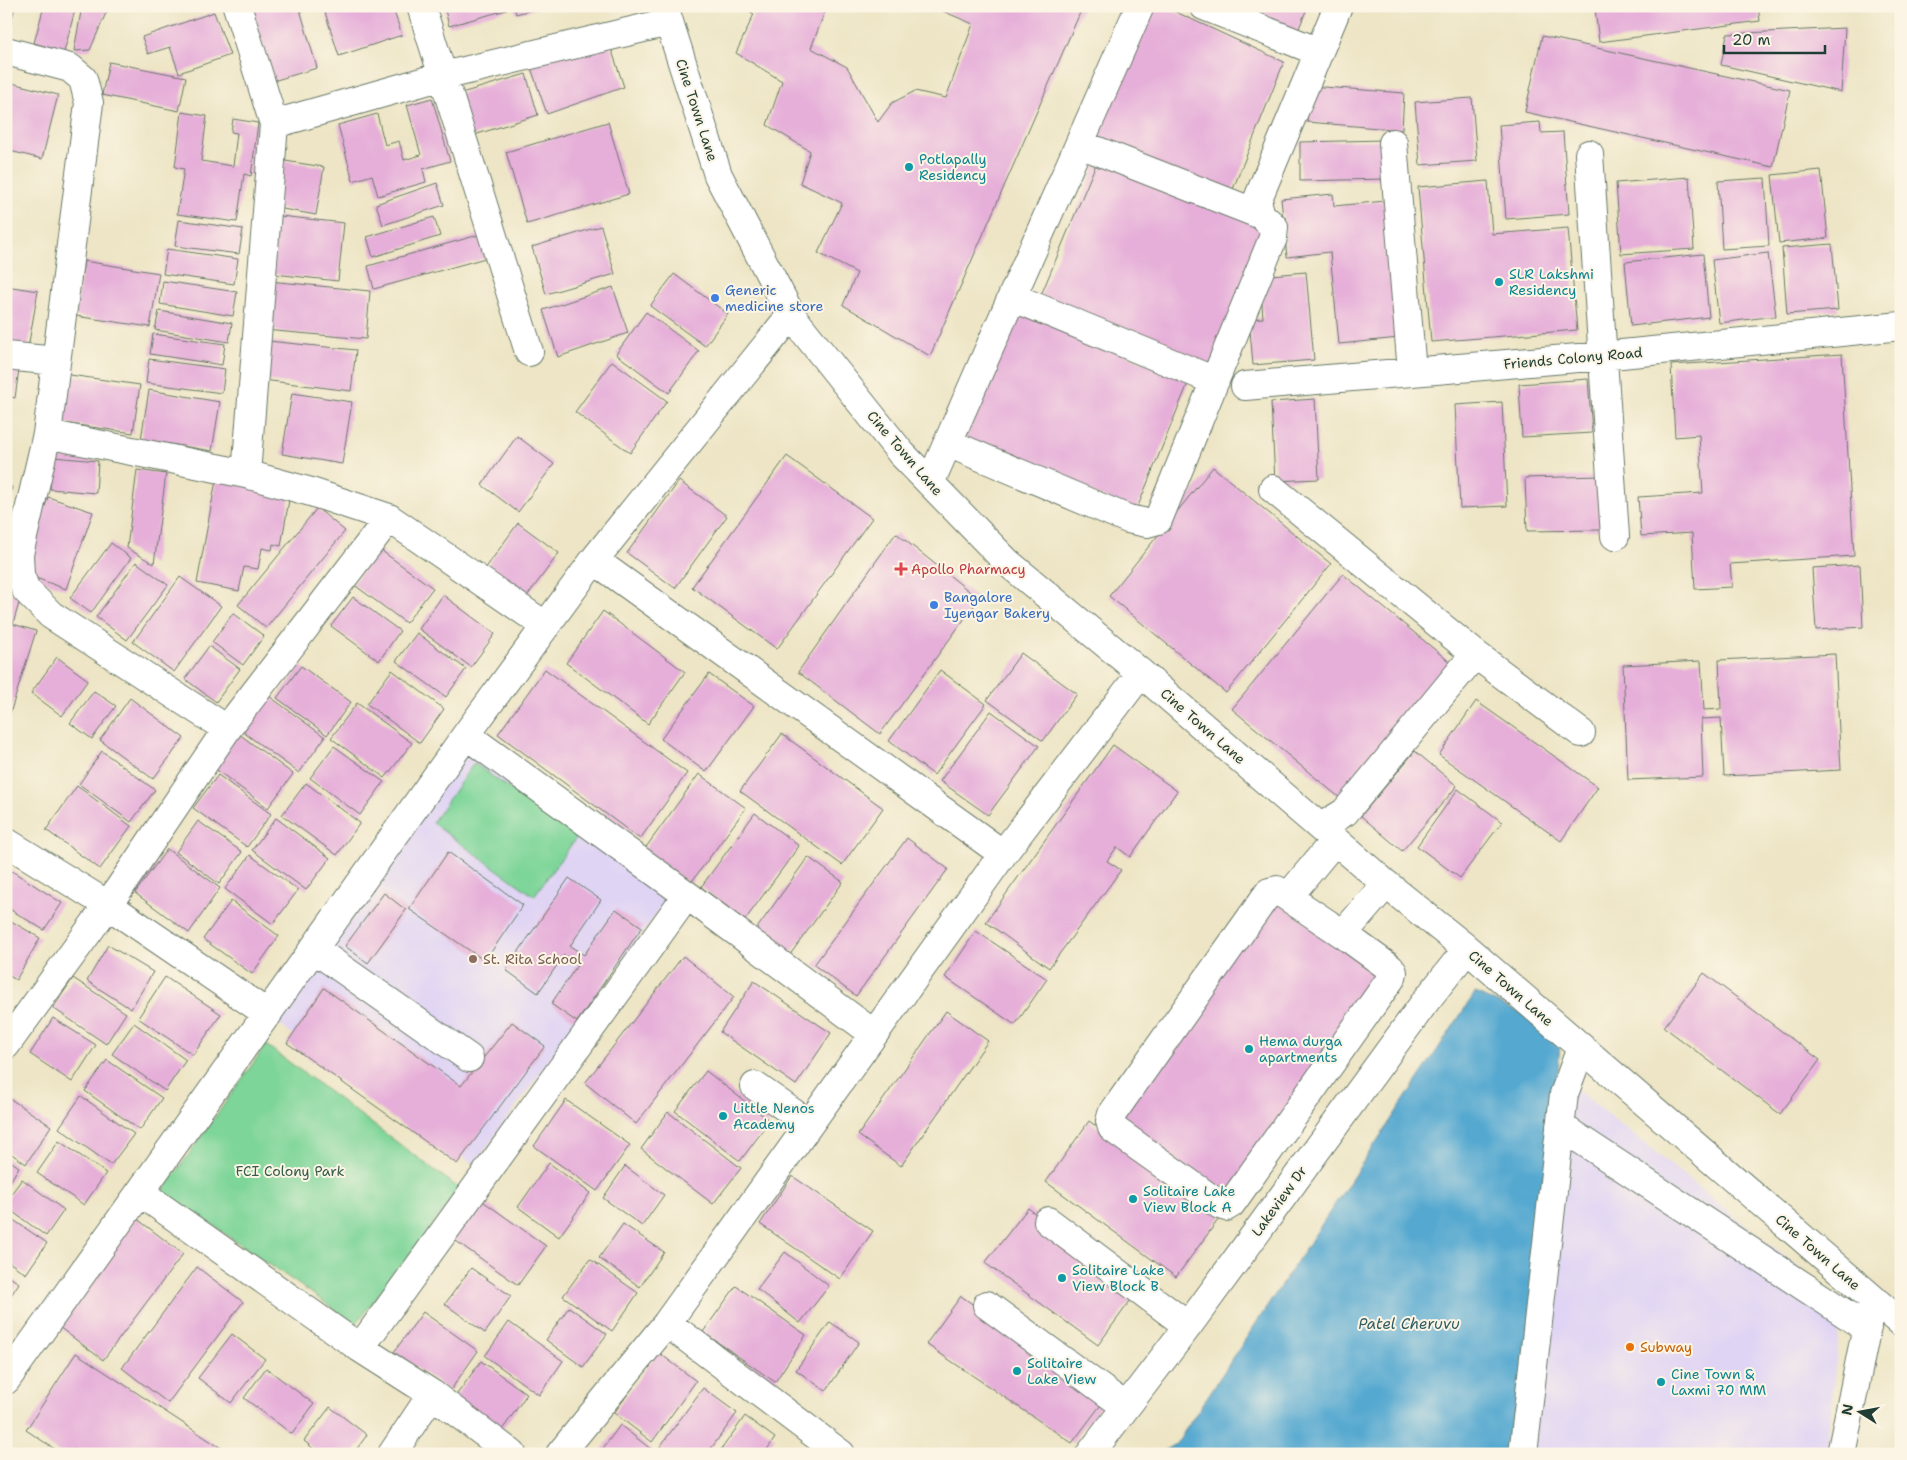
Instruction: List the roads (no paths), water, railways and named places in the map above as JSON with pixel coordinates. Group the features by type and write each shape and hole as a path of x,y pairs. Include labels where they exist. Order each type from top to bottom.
{"street":[{"path":"237,6 274,124 246,474"},
{"path":"421,6 529,352"},
{"path":"930,483 1140,6"},
{"path":"1204,6 1319,52"},
{"path":"1261,215 1257,201 1338,6"},
{"path":"274,124 666,14"},
{"name":"Cine Town Lane","path":"666,14 718,176 791,316 901,453 1007,562 1141,673 1386,884 1467,949 1901,1323"},
{"path":"6,51 70,68 83,79 89,103 47,434 19,554 20,576 26,590 51,615 227,729"},
{"path":"1393,143 1412,372"},
{"path":"948,443 1128,519 1147,523 1158,520 1273,238 1274,227 1261,215 1080,144"},
{"path":"1589,154 1615,536"},
{"path":"1012,297 1215,382"},
{"path":"6,1380 466,735 594,560 791,316"},
{"name":"Friends Colony Road","path":"1245,386 1602,356 1901,326"},
{"path":"6,356 56,361"},
{"path":"47,434 246,474 311,492 390,518 546,626"},
{"path":"1273,489 1475,654 1581,733"},
{"path":"6,1045 108,905 227,729 390,518"},
{"path":"594,560 1003,854"},
{"path":"1288,897 1344,812 1475,654"},
{"path":"560,1454 666,1323 1003,854 1141,673"},
{"path":"466,735 687,895 874,1034"},
{"path":"6,842 108,905 268,1014"},
{"path":"1343,934 1386,884"},
{"path":"1277,890 1343,934 1390,968 1394,972 1392,977 1231,1204 1226,1207 1220,1205 1112,1128 1110,1120 1112,1114 1270,892 1277,890"},
{"path":"360,1348 687,895"},
{"path":"314,948 469,1058"},
{"name":"Lakeview Dr","path":"1090,1454 1188,1326 1425,1002 1467,949"},
{"path":"1523,1454 1564,1094 1581,1048"},
{"path":"755,1086 809,1124"},
{"path":"1560,1126 1867,1328"},
{"path":"141,1193 360,1348 432,1394 512,1454"},
{"path":"1048,1221 1188,1326"},
{"path":"1841,1454 1872,1299"},
{"path":"987,1305 1125,1406"},
{"path":"666,1323 841,1454"},
{"path":"392,1454 432,1394"}],"water":[{"name":"Patel Cheruvu","path":"1475,993 1561,1031 1528,1454 1159,1454 1176,1444"}],"place":[{"name":"Potlapally Residency","path":"909,167"},
{"name":"SLR Lakshmi Residency","path":"1499,282"},
{"name":"Generic medicine store","path":"715,298"},
{"name":"Apollo Pharmacy","path":"901,569"},
{"name":"Bangalore Iyengar Bakery","path":"934,605"},
{"name":"St. Rita School","path":"473,959"},
{"name":"Hema durga apartments","path":"1249,1049"},
{"name":"Little Nenos Academy","path":"723,1116"},
{"name":"Solitaire Lake View Block A","path":"1133,1199"},
{"name":"Solitaire Lake View Block B","path":"1062,1278"},
{"name":"Subway","path":"1630,1347"},
{"name":"Solitaire Lake View","path":"1017,1371"},
{"name":"Cine Town & Laxmi 70 MM","path":"1661,1382"}],"park label":[{"name":"FCI Colony Park","path":"290,1171"}]}
